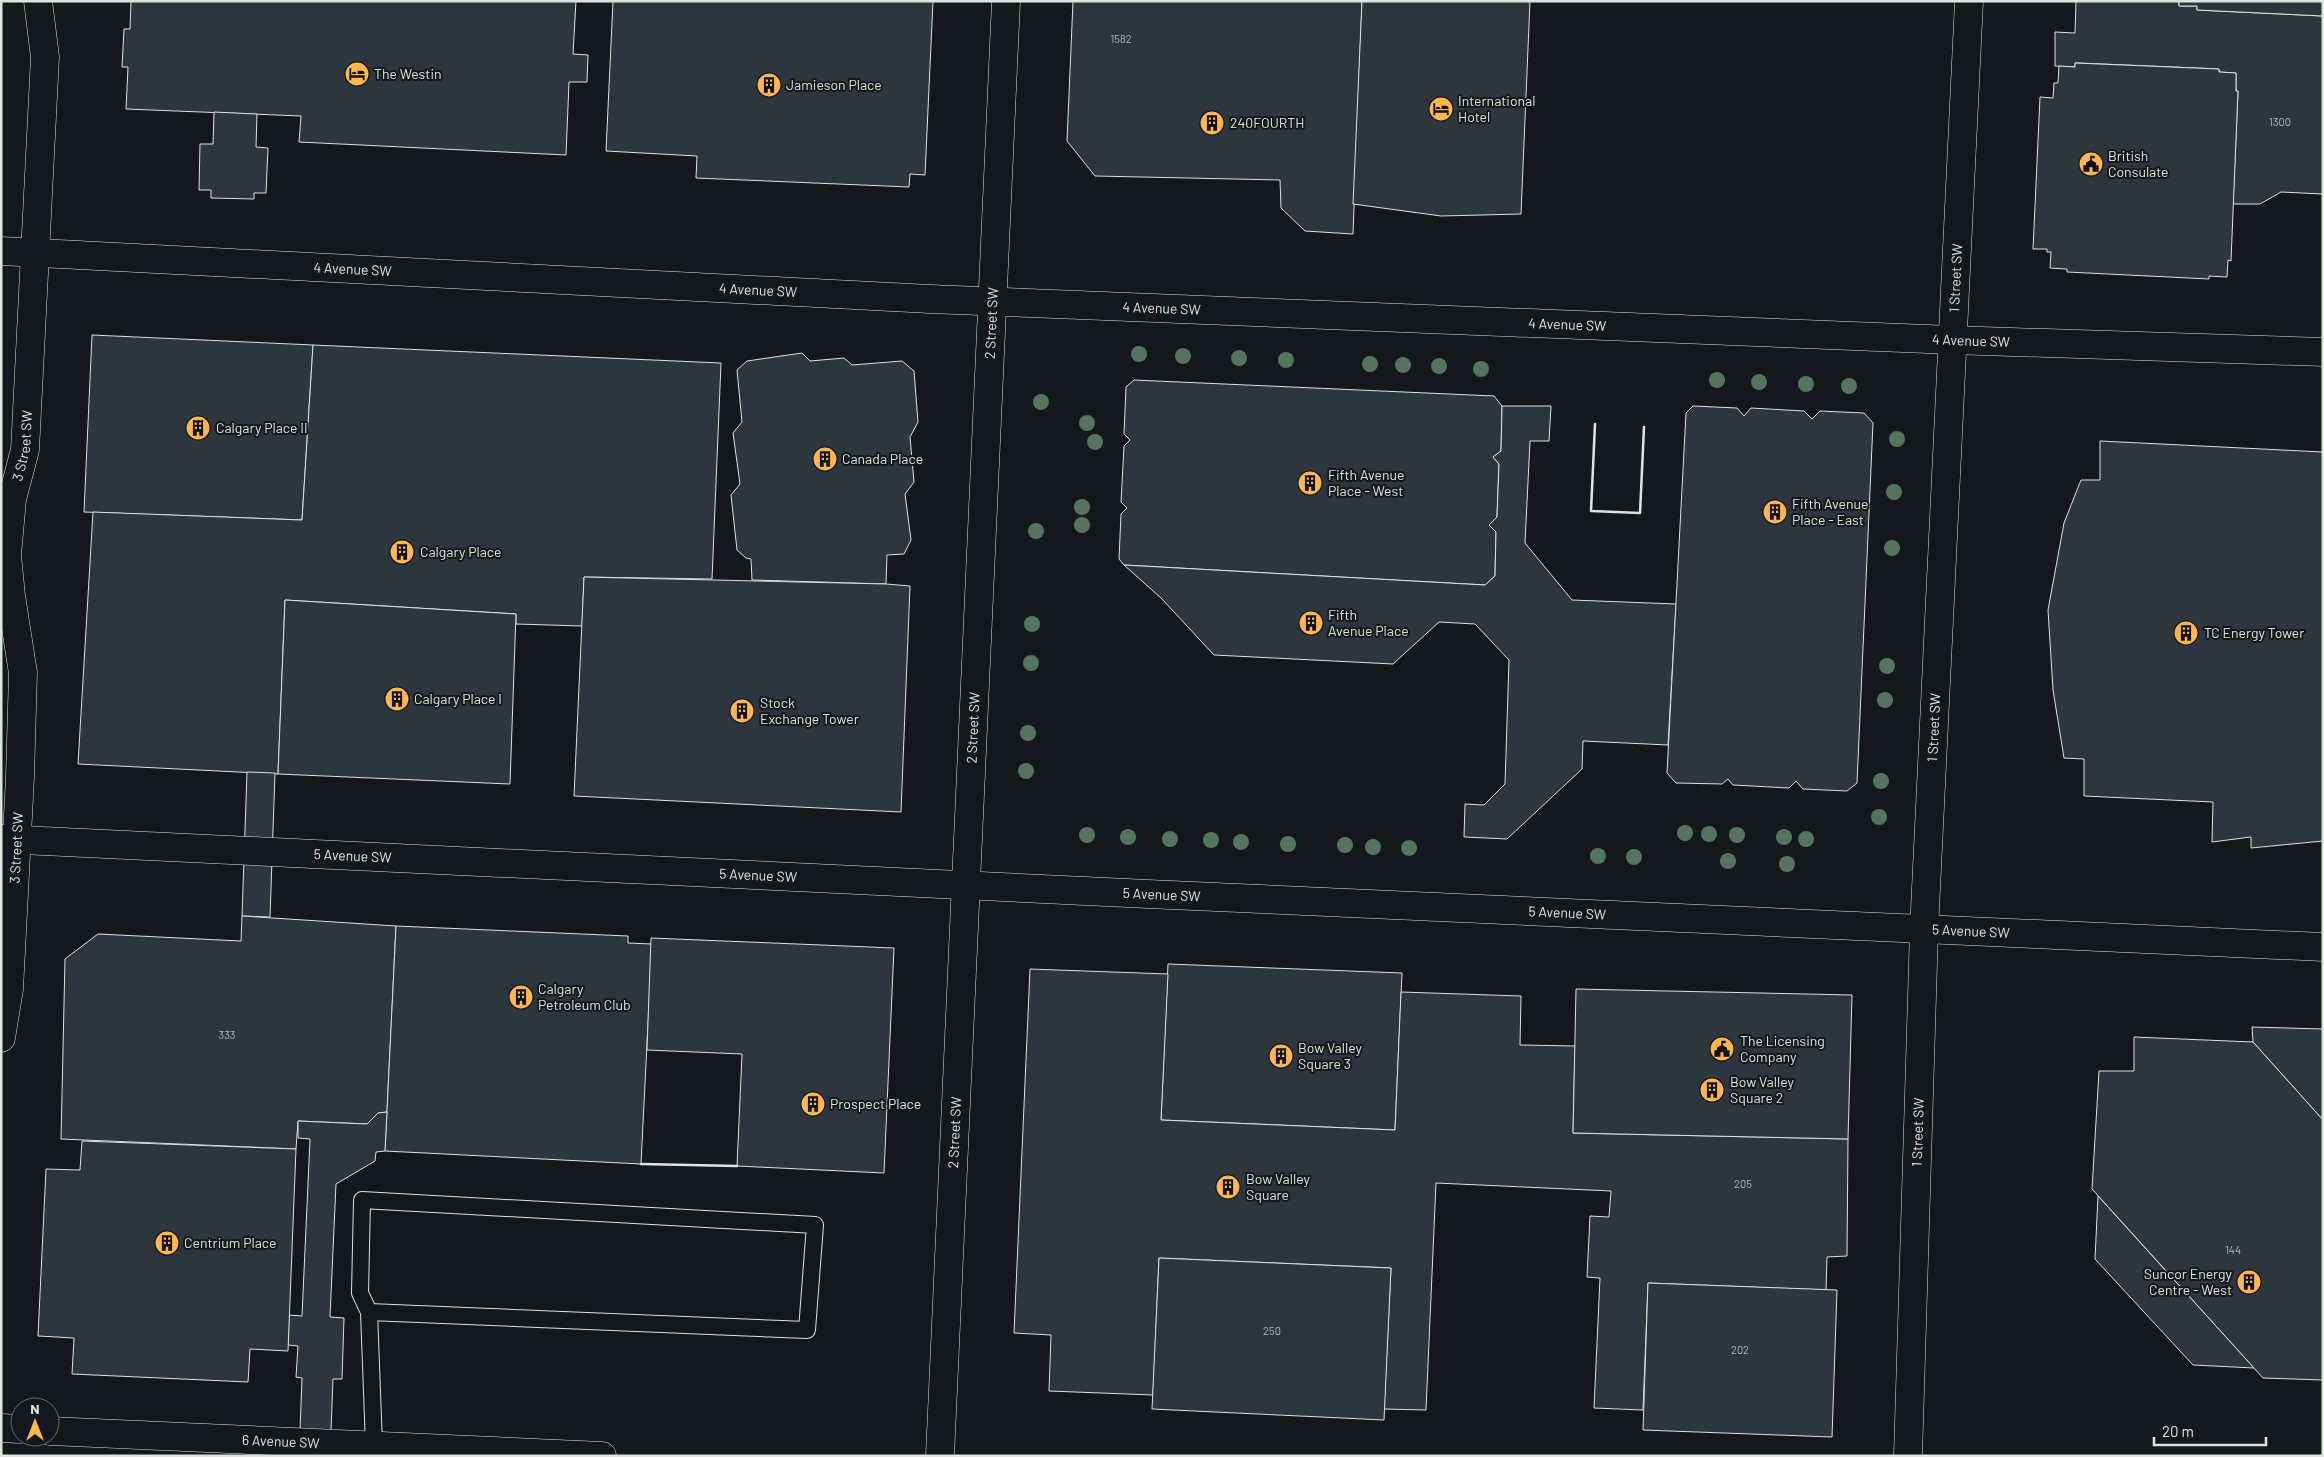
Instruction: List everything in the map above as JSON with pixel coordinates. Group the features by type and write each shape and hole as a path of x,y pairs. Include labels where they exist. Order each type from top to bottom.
{"main road":[{"name":"3 Street SW","path":"1,1038 8,989 9,840 23,673 4,554 12,499 25,450 45,57 38,1"},
{"name":"2 Street SW","path":"940,1456 1006,1"},
{"name":"1 Street SW","path":"1908,1456 1924,930 1969,1"},
{"name":"4 Avenue SW","path":"1,251 991,301 1952,340 2323,352"},
{"name":"5 Avenue SW","path":"9,840 2323,947"},
{"name":"6 Avenue SW","path":"60,1432 262,1448 374,1445 602,1456"}],"lane":[{"path":"369,1312 807,1330 815,1225 362,1200 360,1293 369,1312 374,1445"}],"building":[{"name":"The Westin","path":"131,1 576,1 573,54 588,55 587,82 569,82 566,155 299,142 301,116 126,109 128,67 122,67 124,29 130,29"},
{"name":"Jamieson Place","path":"613,1 933,1 925,175 910,174 909,187 696,178 697,156 606,151"},
{"name":"240FOURTH","path":"1073,1 1362,1 1353,234 1305,231 1281,208 1280,180 1095,176 1067,141"},
{"name":"International Hotel","path":"1362,1 1530,1 1521,214 1441,216 1353,204"},
{"path":"2076,1 2179,1 2179,6 2197,6 2197,10 2323,16 2323,194 2281,192 2260,204 2233,204 2238,91 2236,91 2236,73 2219,72 2219,69 2079,63 2075,63 2075,67 2055,66 2055,32 2075,33"},
{"path":"2179,1 2323,1 2323,16 2197,10 2197,6 2179,6"},
{"path":"2075,63 2219,69 2219,72 2236,73 2236,91 2238,91 2231,261 2228,260 2227,277 2209,276 2209,279 2067,272 2067,269 2050,268 2051,252 2047,252 2047,249 2033,249 2040,97 2053,98 2054,83 2058,83 2059,66 2075,67"},
{"path":"214,112 257,114 256,147 268,148 266,193 254,193 254,199 211,198 211,190 199,190 200,144 213,144"},
{"name":"Calgary Place II","path":"92,335 313,345 302,520 84,512"},
{"name":"Calgary Place","path":"313,345 721,363 712,579 584,577 582,626 516,624 516,614 285,600 278,774 78,764 93,512 302,520"},
{"name":"Canada Place","path":"802,353 810,361 844,358 852,365 902,361 914,371 918,422 910,437 914,482 905,494 911,540 904,554 887,555 886,584 752,580 751,559 746,558 737,550 731,495 740,484 733,433 742,422 737,370 747,361"},
{"name":"Fifth Avenue Place - West","path":"1134,380 1494,396 1502,406 1501,451 1493,457 1499,464 1497,517 1489,525 1496,532 1495,576 1485,585 1124,565 1119,559 1121,514 1127,508 1121,502 1124,446 1130,440 1124,434 1126,387"},
{"name":"Fifth Avenue Place","path":"1502,406 1551,406 1549,441 1530,441 1525,543 1572,600 1676,604 1668,745 1583,741 1582,769 1507,839 1464,837 1465,804 1484,805 1505,784 1509,660 1475,624 1439,622 1393,664 1214,655 1161,598 1124,565 1485,585 1495,576 1496,532 1489,525 1497,517 1499,464 1493,457 1501,451"},
{"name":"Fifth Avenue Place - East","path":"1693,406 1737,408 1744,416 1751,408 1804,411 1812,419 1820,411 1864,413 1873,423 1857,783 1847,791 1803,789 1796,781 1789,788 1733,785 1728,779 1722,784 1676,783 1667,773 1686,413"},
{"name":"TC Energy Tower","path":"2100,441 2323,452 2323,841 2251,848 2251,837 2212,842 2213,802 2084,796 2084,759 2064,758 2053,690 2048,610 2064,523 2081,480 2100,480"},
{"name":"Stock Exchange Tower","path":"584,577 910,586 901,812 574,796"},
{"name":"Calgary Place I","path":"285,600 516,614 510,784 278,774"},
{"path":"247,772 275,773 270,917 242,916"},
{"path":"242,916 396,926 387,1112 378,1113 367,1124 298,1121 296,1149 61,1139 65,959 98,934 241,941"},
{"name":"Calgary Petroleum Club","path":"396,926 628,936 628,943 652,944 641,1164 385,1151"},
{"name":"Prospect Place","path":"651,938 894,948 884,1173 737,1166 742,1054 647,1050"},
{"name":"Bow Valley Square 3","path":"1168,964 1402,973 1395,1130 1161,1120"},
{"name":"Bow Valley Square","path":"1030,969 1168,974 1161,1120 1395,1130 1401,992 1521,996 1520,1045 1575,1046 1573,1133 1848,1139 1847,1256 1827,1257 1826,1290 1648,1283 1643,1410 1594,1408 1600,1278 1587,1277 1590,1216 1609,1217 1611,1191 1436,1183 1426,1410 1384,1409 1391,1268 1159,1258 1153,1395 1049,1391 1051,1335 1014,1333"},
{"name":"Bow Valley Square 2","path":"1576,989 1852,995 1848,1139 1573,1133"},
{"path":"2252,1027 2323,1029 2323,1120 2253,1042"},
{"name":"Suncor Energy Centre - West","path":"2134,1037 2253,1042 2323,1120 2323,1380 2263,1378 2092,1189 2099,1071 2134,1071"},
{"path":"387,1112 385,1151 376,1152 375,1161 336,1184 330,1317 344,1318 342,1379 333,1379 330,1456 299,1456 302,1378 296,1377 298,1346 288,1345 289,1315 302,1316 310,1139 298,1138 298,1121 367,1124 378,1113"},
{"name":"Centrium Place","path":"82,1141 296,1149 288,1351 250,1349 248,1382 72,1374 74,1338 38,1336 46,1169 80,1170"},
{"path":"2098,1196 2254,1368 2193,1365 2095,1259"},
{"path":"1159,1258 1391,1268 1384,1420 1152,1409"},
{"path":"1648,1283 1837,1290 1832,1437 1643,1430"}],"wall":[{"path":"1595,424 1591,511 1640,513 1644,427"},
{"path":"641,1164 737,1166"}],"place":[{"name":"The Westin","path":"357,74"},
{"name":"Jamieson Place","path":"769,85"},
{"name":"International Hotel","path":"1441,109"},
{"name":"240FOURTH","path":"1212,123"},
{"name":"British Consulate","path":"2091,164"},
{"name":"Calgary Place II","path":"198,428"},
{"name":"Canada Place","path":"825,459"},
{"name":"Fifth Avenue Place - West","path":"1310,483"},
{"name":"Fifth Avenue Place - East","path":"1775,512"},
{"name":"Calgary Place","path":"402,552"},
{"name":"Fifth Avenue Place","path":"1311,623"},
{"name":"TC Energy Tower","path":"2186,633"},
{"name":"Calgary Place I","path":"397,699"},
{"name":"Stock Exchange Tower","path":"742,711"},
{"name":"Calgary Petroleum Club","path":"521,997"},
{"name":"The Licensing Company","path":"1722,1049"},
{"name":"Bow Valley Square 3","path":"1281,1056"},
{"name":"Bow Valley Square 2","path":"1712,1090"},
{"name":"Prospect Place","path":"813,1104"},
{"name":"Bow Valley Square","path":"1228,1187"},
{"name":"Centrium Place","path":"167,1243"},
{"name":"Suncor Energy Centre - West","path":"2249,1282"}]}
